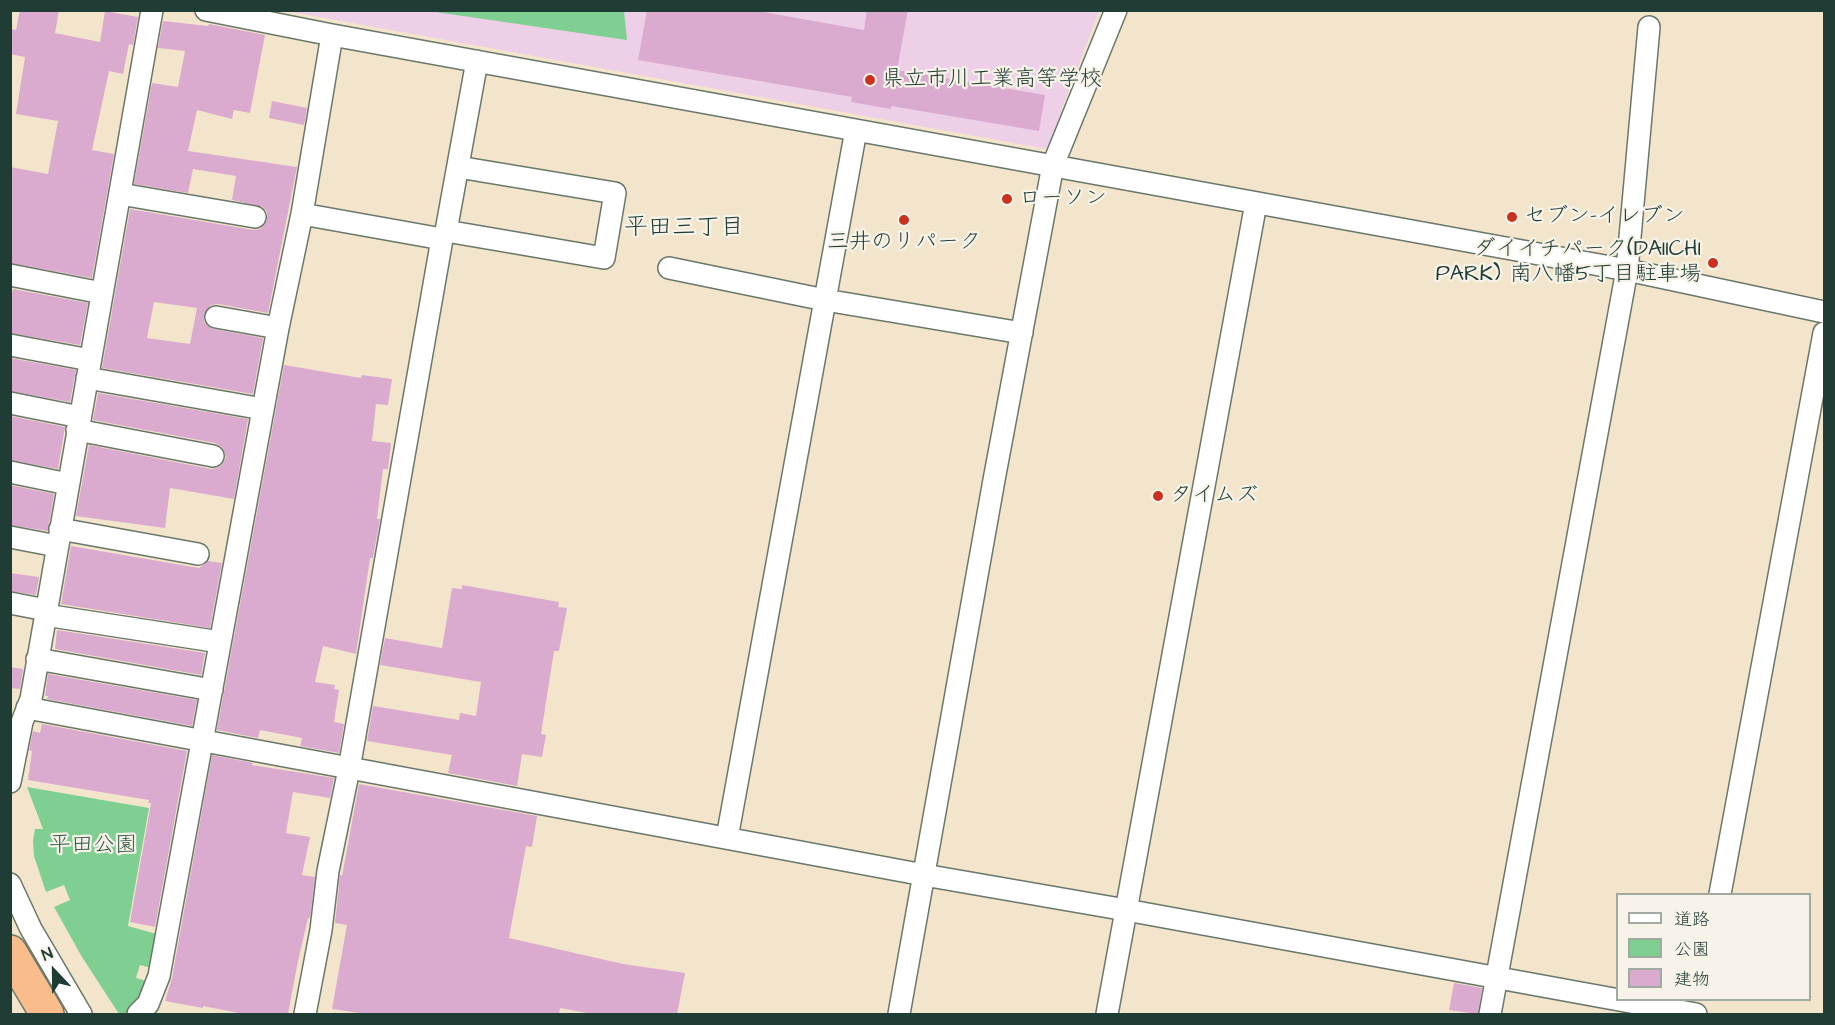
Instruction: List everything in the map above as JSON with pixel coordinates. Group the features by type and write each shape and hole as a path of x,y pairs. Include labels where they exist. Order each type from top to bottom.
{"highway":[{"path":"10,952 47,1014"}],"street":[{"path":"10,782 21,711 31,699 152,10"},
{"path":"899,1014 1053,165 1116,10"},
{"path":"212,11 332,35 1627,270 1824,312"},
{"path":"1490,1014 1627,270 1649,27"},
{"path":"138,1014 148,1004 159,976 278,328 302,214 332,35"},
{"path":"305,1014 321,930 330,861 349,769 477,61"},
{"path":"727,838 856,130"},
{"path":"302,214 604,258 615,194 458,167"},
{"path":"120,194 255,218"},
{"path":"1107,1014 1256,203"},
{"path":"669,268 825,300 1022,333"},
{"path":"10,275 102,293"},
{"path":"216,317 278,328"},
{"path":"1720,893 1824,333"},
{"path":"10,345 88,369 263,409"},
{"path":"10,403 79,424 213,456"},
{"path":"10,472 68,484"},
{"path":"10,537 58,538 198,554"},
{"path":"10,603 46,612 220,642"},
{"path":"38,659 212,690"},
{"path":"21,711 1616,999"},
{"path":"10,884 31,929 81,1014"},
{"path":"1627,1001 1697,1014"}],"shaded area":[{"name":"県立市川工業高等学校","path":"286,11 1099,11 1047,149"}],"green space":[{"path":"429,11 624,11 627,40"},
{"name":"平田公園","path":"27,787 149,808 128,926 160,935 151,968 140,965 136,978 150,982 138,1007 124,1014 119,1014 82,957 54,907 70,900 64,885 46,892 34,856 33,841 35,829 43,829"}],"building":[{"path":"20,10 59,10 55,33 100,42 105,11 138,17 133,45 129,44 123,74 109,71 92,150 114,154 92,278 10,263 10,167 48,174 58,121 16,114 25,57 10,54 10,29 16,30"},
{"path":"647,10 752,10 864,30 867,10 908,10 897,70 1045,95 1039,131 891,106 891,109 851,102 852,97 638,60"},
{"path":"163,21 208,26 209,24 265,35 250,113 234,110 232,119 197,110 188,151 297,167 268,313 218,304 211,305 204,314 204,322 213,329 263,338 253,394 102,368 130,209 253,230 260,229 267,220 267,212 263,207 232,200 236,176 193,169 188,193 134,184 152,83 178,87 185,51 158,48","holes":["154,302 197,308 190,344 147,338"]},
{"path":"272,101 307,108 304,125 269,118"},
{"path":"13,289 88,303 80,345 10,333 10,305"},
{"path":"10,358 76,370 70,402 10,391"},
{"path":"284,365 361,378 362,375 392,379 388,405 376,404 372,441 391,443 388,469 383,469 377,519 380,519 373,558 370,558 356,654 323,646 315,682 335,685 334,689 339,690 334,722 344,724 339,753 300,746 302,738 260,730 258,738 217,730"},
{"path":"98,393 248,419 234,499 170,488 165,528 76,516 89,445 211,469 222,465 226,458 222,447 215,443 93,420"},
{"path":"10,416 65,427 58,469 10,460"},
{"path":"10,485 54,494 48,531 10,525"},
{"path":"71,546 199,568 208,561 222,563 210,628 61,604"},
{"path":"10,573 39,577 36,595 10,591"},
{"path":"462,585 559,602 558,607 567,608 559,651 554,651 541,734 546,735 542,757 522,754 517,786 448,773 452,755 367,741 373,706 459,720 460,713 476,716 481,682 380,665 385,638 442,648 452,588 462,589"},
{"path":"57,630 205,653 201,675 55,649"},
{"path":"10,667 23,669 20,689 10,688"},
{"path":"48,674 197,700 192,726 47,699 48,696 45,696"},
{"path":"42,724 187,751 155,927 130,922 151,803 148,803 149,800 28,780 32,751 29,750 33,731 40,733"},
{"path":"212,755 253,763 252,765 334,778 330,798 293,792 286,833 310,837 302,875 315,877 310,918 308,918 298,961 288,1014 244,1014 165,1001 172,978"},
{"path":"359,784 537,816 532,847 526,846 509,938 623,964 685,973 677,1014 592,1014 560,1008 559,1014 366,1014 332,1009 347,925 335,923 340,875 342,876"},
{"path":"1454,983 1482,988 1478,1014 1449,1010"}],"place":[{"name":"県立市川工業高等学校","path":"870,80"},
{"name":"ローソン","path":"1007,199"},
{"name":"セブン-イレブン","path":"1512,217"},
{"name":"三井のリパーク","path":"904,220"},
{"name":"ダイイチパーク(DAIICHI PARK) 南八幡5丁目駐車場","path":"1713,263"},
{"name":"タイムズ","path":"1158,496"}],"district":[{"name":"平田三丁目","path":"684,229"}]}
